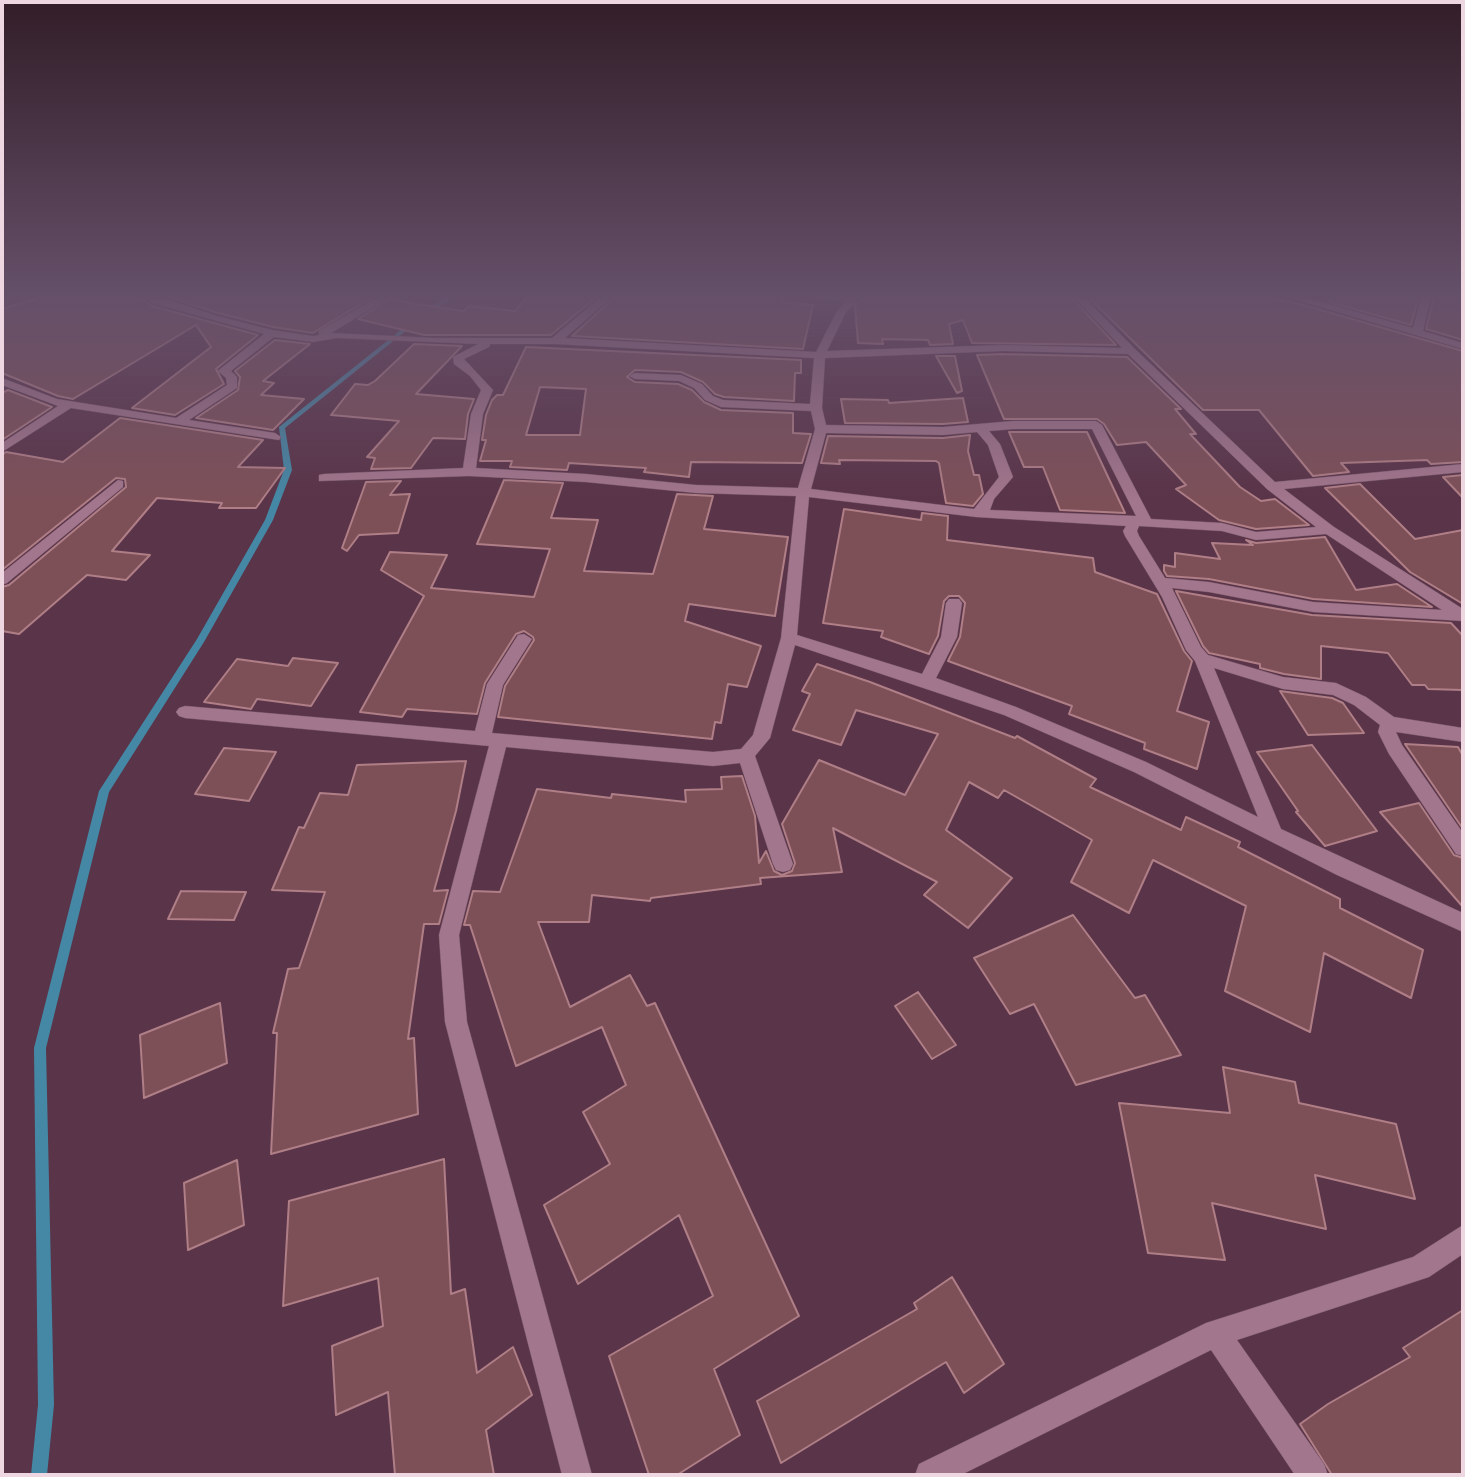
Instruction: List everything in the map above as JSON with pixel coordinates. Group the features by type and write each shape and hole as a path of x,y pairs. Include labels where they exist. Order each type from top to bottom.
{"street":[{"path":"178,422 233,386 232,377 224,371 236,363"},
{"path":"459,363 474,374 487,390 477,414 469,472"},
{"path":"186,712 713,759 746,755 761,738 789,638 803,492 821,429 816,408 820,363"},
{"path":"1144,363 1272,486 1329,530 1460,612"},
{"path":"635,376 681,378 698,386 709,398 721,403 816,408"},
{"path":"2,381 54,402 275,437"},
{"path":"2,448 69,404"},
{"path":"821,429 943,431 1067,423 1096,425 1140,520"},
{"path":"976,513 984,508 988,498 1006,477 994,444 980,428"},
{"path":"1272,486 1463,468"},
{"path":"324,478 469,472 586,478 696,489 803,492 976,513 1140,520 1223,527 1256,536 1329,530"},
{"path":"2,580 118,484"},
{"path":"1140,520 1130,531 1132,536 1162,582 1194,650 1202,659 1274,834"},
{"path":"1162,582 1209,587 1313,607 1460,612"},
{"path":"926,681 949,637 954,603"},
{"path":"789,638 926,681 1010,711 1140,766 1274,834 1463,923"},
{"path":"524,639 495,684 490,740 449,935 456,1022 577,1475"},
{"path":"1202,659 1283,683 1336,689 1360,701 1389,723 1463,735"},
{"path":"1389,723 1387,732 1395,749 1463,848"},
{"path":"746,755 783,864"},
{"path":"930,1475 1216,1333 1420,1268 1463,1238"},
{"path":"1216,1333 1313,1475"}],"building":[{"path":"2,363 133,363 73,399 58,396 2,373"},
{"path":"190,363 224,363 216,369 224,384 175,415 132,408"},
{"path":"245,363 286,363 263,381 274,383 261,395 304,399 273,430 196,418 238,390 240,377 235,371"},
{"path":"394,363 446,363 416,394 474,399 468,414 465,439 433,438 411,468 371,469 375,458 367,457 399,421 331,415 355,384 368,385"},
{"path":"518,363 801,363 801,373 795,373 794,401 724,397 715,394 703,382 681,372 635,370 627,377 635,382 678,384 692,390 704,402 721,410 793,413 793,433 811,434 802,463 691,462 689,477 644,472 646,468 569,463 567,470 510,467 512,461 480,461 486,440 482,440 486,415 497,395 503,395","holes":["540,387 586,389 580,435 526,435"]},
{"path":"940,363 956,363 962,391 957,393"},
{"path":"980,363 1133,363 1181,409 1175,409 1196,434 1190,434 1240,487 1261,501 1275,499 1309,525 1256,529 1219,520 1176,489 1186,485 1146,442 1117,445 1104,424 1097,419 1004,419"},
{"path":"1155,363 1463,363 1463,462 1431,464 1427,460 1341,463 1349,472 1313,476 1259,410 1203,410"},
{"path":"8,390 52,407 2,440 2,393"},
{"path":"963,398 968,422 943,424 845,423 841,399 888,400 889,403"},
{"path":"120,418 263,440 238,467 285,468 256,508 219,508 222,503 157,498 112,551 150,555 126,580 87,575 19,634 2,631 2,587 9,585 126,487 125,479 116,478 2,570 2,455 6,452 63,462"},
{"path":"1009,432 1087,432 1125,513 1060,510 1043,467 1024,467"},
{"path":"970,435 968,451 974,475 979,475 983,494 973,506 946,503 939,463 936,461 839,460 840,464 821,463 828,436 943,438"},
{"path":"1463,475 1463,498 1443,477"},
{"path":"504,480 563,483 551,518 598,520 584,571 653,574 677,494 713,496 704,529 788,537 775,616 689,604 685,621 761,646 747,687 728,684 721,723 715,722 712,739 498,717 505,686 534,640 524,631 516,634 485,683 477,714 407,709 402,717 360,712 424,596 381,570 390,552 447,555 431,588 534,597 550,549 477,544"},
{"path":"401,481 390,495 410,494 398,533 359,535 347,551 342,548 366,482"},
{"path":"1360,484 1415,539 1463,530 1463,604 1410,572 1325,488"},
{"path":"844,509 921,520 922,513 948,516 947,540 1093,558 1095,572 1157,594 1184,651 1192,661 1177,711 1209,722 1197,769 1144,749 1145,743 1069,714 1072,706 948,661 960,637 965,603 959,596 949,596 944,601 938,636 929,654 881,637 883,631 823,623"},
{"path":"1325,537 1356,590 1397,584 1432,607 1313,599 1209,579 1167,576 1164,571 1164,565 1175,567 1175,553 1220,559 1212,543 1253,545 1246,540 1256,543"},
{"path":"1176,591 1312,615 1451,623 1463,636 1463,690 1428,689 1425,685 1412,685 1388,653 1321,646 1321,679 1284,674 1260,668 1260,664 1209,653"},
{"path":"293,658 338,663 311,706 257,699 251,709 204,702 237,659 288,666"},
{"path":"817,664 1015,738 1017,736 1096,779 1090,787 1181,830 1186,817 1240,842 1238,847 1340,899 1340,908 1423,950 1411,998 1324,953 1310,1032 1225,991 1246,906 1153,860 1129,913 1071,882 1092,840 1004,790 998,798 969,782 946,830 1012,878 968,928 924,895 937,882 833,828 842,872 760,878 761,884 651,898 650,901 592,895 589,922 538,922 570,1007 630,975 647,1006 655,1003 799,1316 714,1369 740,1435 677,1475 649,1475 609,1356 713,1296 679,1215 578,1284 544,1205 610,1164 583,1112 626,1085 602,1027 516,1066 470,925 464,925 473,891 500,892 537,789 611,798 612,794 686,802 685,790 722,789 721,777 742,776 755,816 759,863 766,851 774,871 782,875 792,871 795,863 782,824 819,760 905,795 938,734 856,710 841,745 793,730 810,694 802,691"},
{"path":"1280,691 1332,698 1343,703 1364,733 1308,735"},
{"path":"1405,744 1458,747 1463,756 1463,829"},
{"path":"1312,745 1377,831 1325,846 1296,812 1298,811 1257,752"},
{"path":"224,748 276,752 249,801 195,794"},
{"path":"466,761 456,811 434,891 448,890 439,924 424,924 408,1039 414,1038 418,1114 271,1154 277,1033 273,1033 288,969 299,968 325,892 272,890 299,827 304,828 320,793 348,795 357,765"},
{"path":"1419,803 1454,855 1463,858 1463,907 1380,812"},
{"path":"181,891 246,892 234,920 168,919"},
{"path":"1073,915 1135,998 1145,995 1181,1055 1076,1085 1034,1004 1010,1014 974,958"},
{"path":"918,992 956,1045 932,1059 895,1006"},
{"path":"220,1003 227,1063 144,1098 140,1035"},
{"path":"1223,1067 1295,1082 1299,1103 1396,1124 1415,1199 1315,1175 1326,1229 1212,1203 1225,1260 1148,1253 1119,1103 1230,1113"},
{"path":"444,1159 451,1294 465,1289 477,1373 513,1347 532,1395 486,1430 494,1475 395,1475 388,1392 336,1415 332,1346 383,1326 378,1278 283,1306 289,1201"},
{"path":"237,1160 244,1225 188,1250 184,1183"},
{"path":"952,1277 1004,1364 964,1393 946,1362 781,1463 757,1401 917,1309 914,1303"},
{"path":"1463,1310 1463,1475 1332,1475 1300,1424 1328,1404 1410,1357 1403,1348"}],"waterway":[{"path":"39,1475 46,1405 40,1048 104,791 201,640 269,520 288,470 282,427 363,363"}]}
